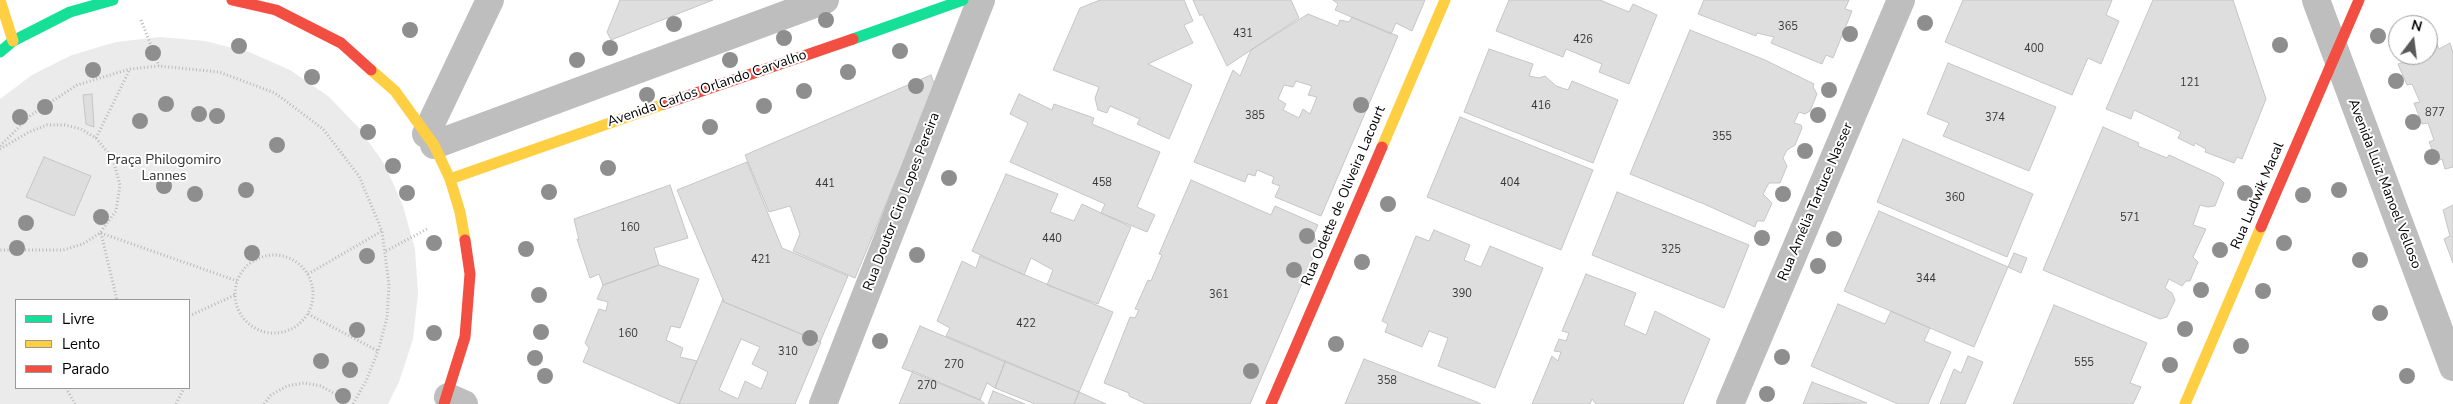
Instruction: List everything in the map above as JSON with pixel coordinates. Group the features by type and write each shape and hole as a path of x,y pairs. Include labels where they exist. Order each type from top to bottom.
{"street":[{"path":"0,0 13,41"},
{"path":"0,52 13,41 77,5 113,0"},
{"path":"232,0 276,10 341,43 395,92 430,139 450,179 460,212 470,274 465,337 452,402"},
{"path":"430,139 490,0"},
{"path":"430,139 825,0"},
{"name":"Avenida Carlos Orlando Carvalho","path":"450,179 964,0"},
{"name":"Rua Doutor Ciro Lopes Pereira","path":"823,404 981,0"},
{"name":"Rua Odette de Oliveira Lacourt","path":"1270,404 1445,0"},
{"name":"Rua Amélia Tartuce Nasser","path":"1730,404 1901,0"},
{"name":"Avenida Luiz Manoel Velloso","path":"2316,0 2453,367"},
{"name":"Rua Ludwik Macal","path":"2185,404 2359,0"}],"path":[{"path":"140,17 159,66"},
{"path":"0,148 31,114 77,85 130,69 159,66 219,72 275,93 323,128 359,176 382,231 389,284 387,318 378,351 366,381 353,404"},
{"path":"96,138 130,69"},
{"path":"0,148 29,132 47,125 73,127 96,138 113,159 120,185 116,211 100,233 84,244 63,250 0,250"},
{"path":"386,251 460,212"},
{"path":"308,274 382,231"},
{"path":"100,233 237,281"},
{"path":"100,233 117,299"},
{"path":"279,255 296,261 308,274 313,288 312,301 308,314 299,325 286,331 272,333 258,330 246,321 238,310 235,296 237,281 246,266 261,257 279,255"},
{"path":"190,316 235,296"},
{"path":"308,314 378,351"},
{"path":"264,404 271,395 287,386 304,383 321,386 337,395 345,404"},
{"path":"67,389 75,404"},
{"path":"176,404 184,389"}],"green space":[{"name":"Praça Philogomiro Lannes","path":"160,37 205,41 249,52 290,70 328,96 359,128 385,165 403,206 415,249 418,294 413,339 399,382 388,404 0,404 0,99 32,75 72,55 116,42"}],"building":[{"path":"620,0 713,0 611,40 607,32"},
{"path":"1100,0 1184,0 1193,21 1184,25 1193,43 1148,64 1192,85 1169,139 1137,124 1140,119 1110,106 1107,113 1098,110 1095,98 1099,87 1053,70 1080,8"},
{"path":"1193,0 1291,0 1299,18 1227,66 1202,14 1200,16"},
{"path":"1333,0 1425,0 1412,31 1396,23 1391,34 1335,10 1338,4"},
{"path":"1509,0 1600,0 1629,12 1633,4 1657,15 1629,84 1599,72 1602,64 1566,49 1563,57 1496,31"},
{"path":"1704,0 1849,0 1845,9 1852,11 1833,58 1826,55 1822,64 1771,43 1774,37 1757,33 1756,36 1698,14"},
{"path":"1963,0 2112,0 2106,15 2119,21 2101,64 2088,58 2072,95 1945,42"},
{"path":"2153,0 2233,0 2266,99 2242,159 2237,157 2234,163 2205,152 2206,149 2195,143 2194,146 2178,138 2181,132 2134,110 2131,119 2106,109"},
{"path":"1308,14 1338,26 1340,20 1349,22 1352,17 1398,36 1321,216 1275,197 1280,186 1272,183 1274,177 1257,170 1255,176 1248,174 1245,182 1194,162 1233,70 1240,76 1251,50","holes":["1296,81 1312,86 1308,95 1317,97 1310,114 1303,109 1299,118 1283,110 1286,104 1278,99 1284,85 1293,87"]},
{"path":"1690,30 1765,60 1814,84 1813,87 1817,94 1810,111 1805,114 1799,112 1794,123 1801,125 1802,128 1795,145 1787,150 1783,158 1787,166 1780,183 1769,183 1763,194 1772,203 1764,221 1757,221 1755,227 1630,174"},
{"path":"2450,43 2453,53 2453,167 2445,169 2442,159 2437,161 2429,142 2434,140 2428,123 2422,124 2414,103 2420,102 2412,84 2407,85 2398,65 2438,65 2438,47 2439,49"},
{"path":"1489,49 1533,64 1529,76 1539,78 1545,76 1556,86 1568,90 1572,81 1618,100 1593,163 1464,112"},
{"path":"1948,63 2056,107 2029,171 1943,136 1949,123 1927,114"},
{"path":"931,75 935,86 855,278 793,251 800,234 790,206 769,212 745,155"},
{"path":"92,94 94,127 86,124 83,95"},
{"path":"1019,94 1052,110 1054,104 1094,118 1092,124 1160,152 1137,207 1155,215 1147,232 1101,213 1105,204 1010,162 1028,123 1010,114"},
{"path":"1460,117 1593,170 1561,250 1427,197"},
{"path":"2103,127 2139,143 2138,146 2167,158 2169,155 2219,178 2224,183 2215,206 2200,205 2193,225 2206,229 2193,257 2198,262 2190,281 2186,281 2182,286 2169,279 2165,288 2172,293 2175,300 2167,317 2160,319 2043,270"},
{"path":"1903,139 2033,194 2007,257 1877,202"},
{"path":"44,157 91,176 74,216 26,197"},
{"path":"747,162 782,248 848,276 820,342 724,302 677,190"},
{"path":"1006,174 1058,194 1050,212 1074,221 1082,204 1131,227 1098,304 1047,285 1053,270 1031,258 1024,275 972,251"},
{"path":"1191,180 1271,215 1275,206 1318,225 1313,236 1319,244 1250,404 1146,404 1129,396 1129,393 1104,383 1130,317 1135,318 1139,310 1135,309 1148,280 1151,281 1162,255 1159,254"},
{"path":"670,185 688,238 654,248 659,265 603,285 599,274 590,278 577,239 579,240 574,219"},
{"path":"1617,192 1749,245 1724,308 1592,255"},
{"path":"2453,205 2453,263 2444,239 2450,236 2443,210"},
{"path":"1879,211 2008,267 1974,347 1844,291"},
{"path":"1434,230 1470,245 1464,260 1481,267 1490,246 1543,268 1495,388 1438,366 1448,338 1429,331 1422,347 1385,332 1388,324 1382,321 1416,236 1429,241"},
{"path":"2014,253 2027,258 2021,273 2008,267"},
{"path":"980,256 1113,312 1079,392 946,336 950,328 937,321 962,261 976,268"},
{"path":"659,265 699,279 680,328 671,326 666,340 683,348 680,357 697,361 679,404 583,362 589,348 585,343 599,309 606,311 608,302 597,299 603,285"},
{"path":"1586,274 1636,293 1624,325 1646,335 1655,311 1710,339 1683,404 1596,404 1592,399 1590,404 1532,404 1552,356 1558,361 1561,352 1554,351 1559,339 1566,341 1569,333 1562,331"},
{"path":"723,299 724,302 821,342 795,404 679,404","holes":["741,339 760,347 752,364 768,372 761,389 745,381 738,399 719,390"]},
{"path":"1838,304 1885,324 1891,311 1930,328 1924,341 1951,352 1928,404 1898,404 1811,366"},
{"path":"2054,305 2147,343 2130,383 2141,387 2133,404 2013,404"},
{"path":"920,326 1005,362 995,388 987,383 980,400 902,368"},
{"path":"1968,356 1983,362 1965,404 1940,404 1954,369 1961,373"},
{"path":"1364,359 1477,402 1481,404 1345,404"},
{"path":"1005,362 1079,392 1074,404 1035,404 995,388"},
{"path":"913,371 980,400 985,404 899,404"},
{"path":"1812,382 1867,403 1803,404"},
{"path":"993,391 1025,404 988,404"},
{"path":"1079,392 1106,404 1074,404"}],"traffic: fast":[{"path":"0,52 13,41 70,12 113,0"},
{"path":"853,39 963,0"}],"traffic: slow":[{"path":"0,0 13,41"},
{"path":"1382,147 1445,0"},
{"path":"371,70 395,91 434,145 450,179 460,212 465,240"},
{"path":"450,179 664,104"},
{"path":"2185,404 2261,227"}],"traffic: jam":[{"path":"232,0 276,10 341,43 371,70"},
{"path":"2261,227 2359,0"},
{"path":"664,104 853,39"},
{"path":"1271,404 1382,147"},
{"path":"444,404 465,337 470,274 465,240"}]}
